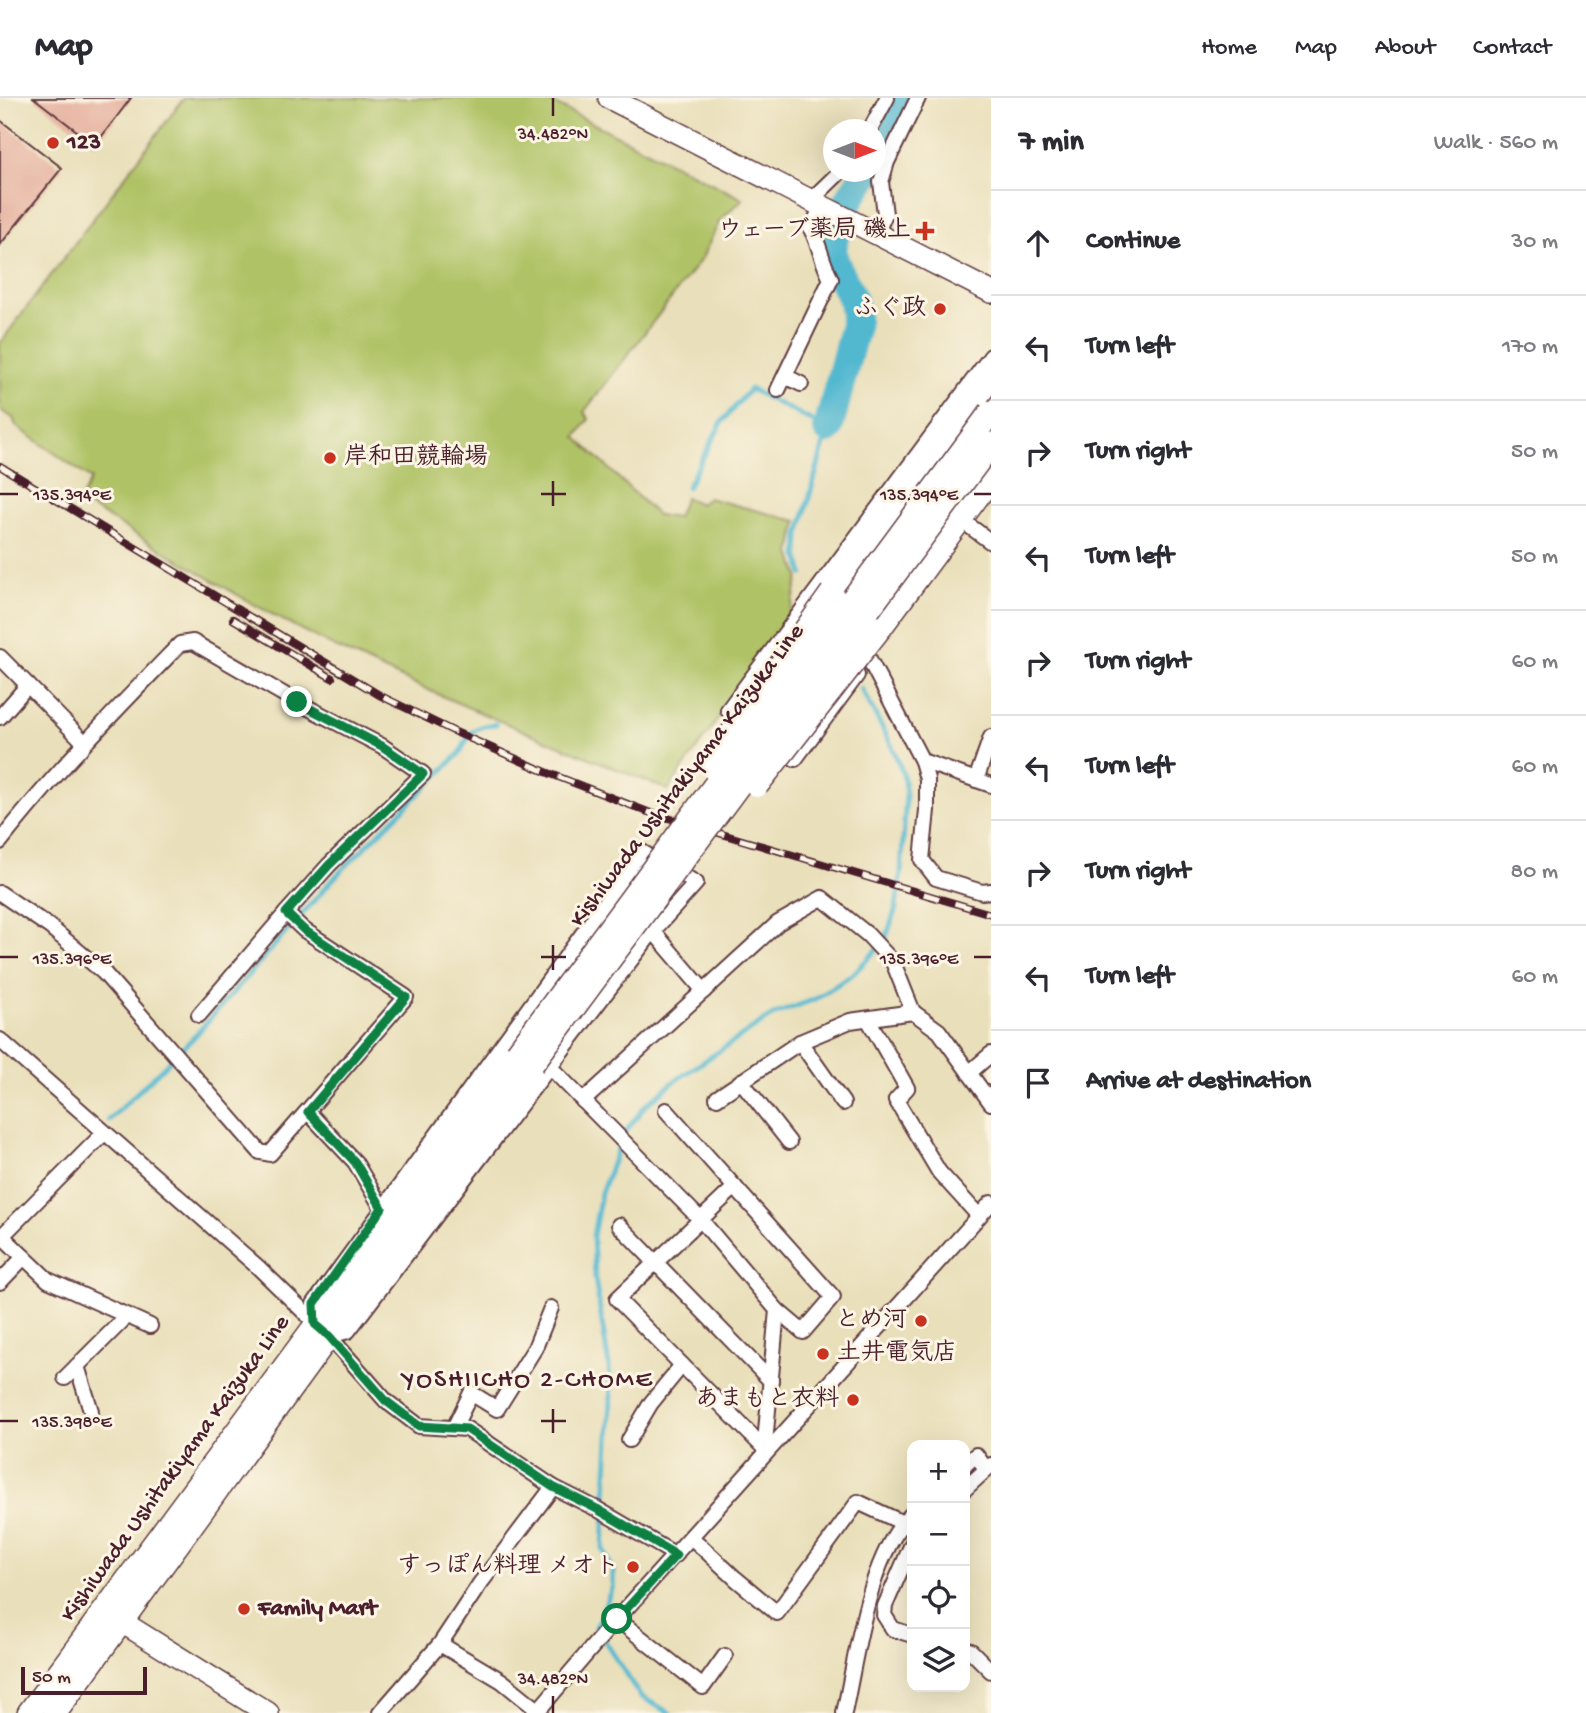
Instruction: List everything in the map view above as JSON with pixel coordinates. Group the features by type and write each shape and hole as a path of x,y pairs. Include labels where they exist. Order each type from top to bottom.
{"main road":[{"path":"609,98 991,292"},
{"path":"687,840 728,740 991,377"},
{"name":"Kishiwada Ushitakiyama Kaizuka Line","path":"55,1713 113,1617 322,1330 533,1061 991,412"},
{"name":"Kishiwada Ushitakiyama Kaizuka Line","path":"687,840 991,444"},
{"path":"687,840 758,785 880,628 991,478"},
{"path":"113,1617 268,1713"},
{"name":"Kishiwada Ushitakiyama Kaizuka Line","path":"29,1713 113,1617"}],"street":[{"path":"876,119 887,98"},
{"path":"872,232 885,214 881,183 887,162 919,98"},
{"path":"778,390 831,279 823,265 819,244 811,229 834,182"},
{"path":"813,319 827,327"},
{"path":"991,356 728,710 795,760 991,493"},
{"path":"785,376 801,384"},
{"path":"968,524 991,542"},
{"path":"0,842 85,743 180,644 193,642 297,702 382,746 423,774 329,865 198,1015"},
{"path":"0,657 85,743"},
{"path":"869,659 922,761 927,779 922,860 936,878 982,892 991,891"},
{"path":"0,717 28,685"},
{"path":"976,780 991,737"},
{"path":"922,761 991,785"},
{"path":"322,1330 314,1304 642,852 696,883 533,1061 583,1101 701,1220 777,1310 803,1332 833,1297 666,1110"},
{"path":"0,893 50,927 104,973 260,1152 271,1154 406,997 304,930 286,913"},
{"path":"583,1101 778,923 822,898 868,935 893,962 913,1012 939,1031 991,1103"},
{"path":"595,916 640,947"},
{"path":"653,930 704,991"},
{"path":"717,1098 800,1042 850,1021 913,1012"},
{"path":"868,1019 907,1088 896,1100 939,1172 979,1216"},
{"path":"0,1040 259,1268 322,1330 386,1401 419,1426 467,1429 553,1487 676,1555"},
{"path":"800,1042 843,1103"},
{"path":"969,1073 991,1054"},
{"path":"741,1081 789,1142"},
{"path":"308,1112 355,1162 382,1208"},
{"path":"104,1133 1,1237 48,1280 150,1326"},
{"path":"735,1187 617,1298 764,1452"},
{"path":"440,1644 502,1681 537,1712 764,1452 991,1203"},
{"path":"619,1225 771,1381"},
{"path":"0,1282 23,1257"},
{"path":"454,1428 471,1393 497,1409 535,1348 551,1308"},
{"path":"764,1452 777,1310"},
{"path":"65,1378 127,1316"},
{"path":"629,1440 651,1403 682,1365"},
{"path":"77,1366 91,1411"},
{"path":"970,1460 976,1455 989,1467 970,1484"},
{"path":"380,1713 440,1644 479,1585 553,1487"},
{"path":"691,1537 777,1613 858,1502 907,1518 893,1535 872,1587 844,1713"},
{"path":"907,1555 885,1606 884,1615 893,1629 907,1633"},
{"path":"617,1619 703,1687 725,1656"},
{"path":"970,1651 991,1671"}],"green space":[{"name":"岸和田競輪場","path":"184,98 543,98 743,199 720,220 702,258 584,412 589,419 576,437 657,515 677,518 685,497 700,504 708,498 797,521 791,553 799,577 789,618 668,790 393,674 249,602 80,501 91,479 16,426 13,418 0,410 0,343"}],"building":[{"path":"34,98 131,98 95,145"},
{"path":"0,120 62,168 0,245"}],"waterway":[{"path":"886,137 905,98"},
{"path":"828,429 855,325 852,297 834,260 834,238 842,213 861,182"},
{"path":"687,487 722,422 750,389 828,429 799,535 798,555 803,574"},
{"path":"670,1713 640,1696 596,1627 613,1586 613,1570 603,1549 611,1401 609,1366 595,1278 593,1236 601,1193 623,1135 645,1106 676,1080 773,1015 815,999 853,974 885,941 896,908 906,794 903,774 892,746 861,688"},
{"path":"109,1120 192,1039 333,879 460,753 473,732 496,724"}],"railway":[{"path":"0,466 381,696 453,731 546,772 648,812 991,914"},
{"path":"233,619 332,678"}],"place":[{"name":"123","path":"53,143"},
{"name":"ウェーブ薬局 磯上","path":"925,231"},
{"name":"ふぐ政","path":"940,309"},
{"name":"岸和田競輪場","path":"330,458"},
{"name":"とめ河","path":"921,1321"},
{"name":"土井電気店","path":"823,1354"},
{"name":"あまもと衣料","path":"853,1400"},
{"name":"すっぽん料理 メオト","path":"633,1567"},
{"name":"Family Mart","path":"244,1609"}],"district":[{"name":"YOSHIICHO 2-CHOME","path":"528,1381"}],"route":[{"path":"297,702 382,746 423,774 329,865 286,913 304,930 406,997 308,1112 355,1162 382,1208 314,1304 315,1324 329,1336 386,1401 419,1426 467,1429 553,1487 676,1555 617,1619"}]}
